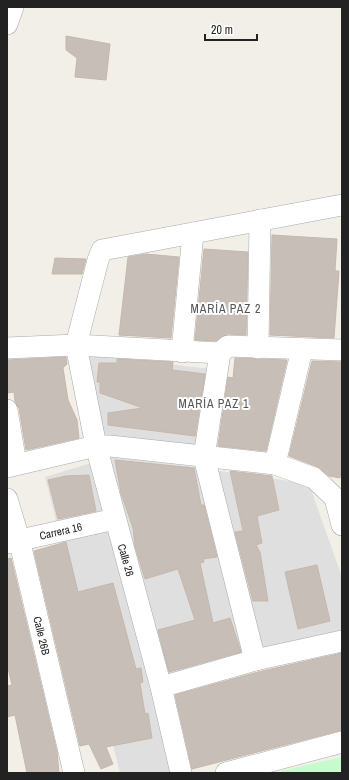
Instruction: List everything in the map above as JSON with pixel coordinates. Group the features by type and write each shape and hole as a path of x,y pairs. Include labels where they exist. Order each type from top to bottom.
{"street":[{"path":"7,24 13,7"},
{"path":"76,345 102,250 342,205"},
{"path":"258,348 260,220"},
{"path":"182,352 193,233"},
{"path":"7,348 76,345 182,352 220,352 228,346 342,350 342,344"},
{"name":"Calle 26","path":"76,345 96,446 161,687 181,773"},
{"path":"275,464 302,349"},
{"path":"220,352 204,456 255,660"},
{"path":"7,410 12,466 96,446 110,446 275,464 314,478 339,492 342,525"},
{"name":"Calle 26B","path":"7,499 13,541 74,773"},
{"name":"Carrera 16","path":"13,541 115,519"},
{"path":"161,687 255,660 342,641"},
{"path":"226,773 342,742"}],"shaded area":[{"path":"86,354 210,369 195,454 100,441"},
{"path":"100,456 196,467 247,669 163,688"},
{"path":"91,463 173,773 120,773 45,477"},
{"path":"201,468 309,484 342,577 342,640 252,668"}],"green space":[{"path":"342,757 342,773 281,773 281,771"}],"building":[{"path":"66,36 110,44 106,80 75,77 77,58 66,50"},
{"path":"272,235 337,239 335,271 339,271 334,338 270,335"},
{"path":"204,249 248,252 246,335 228,334 216,341 195,340"},
{"path":"146,254 179,257 171,338 119,335 128,257"},
{"path":"55,258 86,259 82,274 52,274"},
{"path":"66,357 67,364 63,368 68,400 77,420 79,438 26,450 19,408 15,401 14,392 8,393 7,360"},
{"path":"235,358 287,360 266,451 218,446 228,377 233,378"},
{"path":"117,359 173,362 172,370 205,374 195,436 108,425 108,413 143,408 100,393 100,382 97,382 99,363 117,363"},
{"path":"312,361 342,362 342,465 340,478 329,476 318,467 289,456"},
{"path":"115,460 194,468 201,505 204,505 217,557 203,559 204,562 200,563 213,623 230,618 241,652 169,672 158,630 195,620 178,569 145,579 135,546 133,528 121,493"},
{"path":"230,471 272,476 279,510 257,516 262,543 256,545 260,552 268,601 253,601 235,532 243,531"},
{"path":"89,475 96,511 58,519 48,480 66,476"},
{"path":"66,542 78,592 113,583 136,669 141,668 143,682 140,683 145,714 148,713 152,738 106,747 113,764 101,769 89,744 80,746 34,551"},
{"path":"11,558 57,752 59,773 27,773 15,715 7,717 7,686 12,685 7,664 7,559"},
{"path":"317,565 330,621 298,629 285,572"},
{"path":"342,653 342,730 192,769 175,695 258,672"}],"district":[{"name":"MARÍA PAZ 2","path":"226,309"},
{"name":"MARÍA PAZ 1","path":"214,404"}]}
